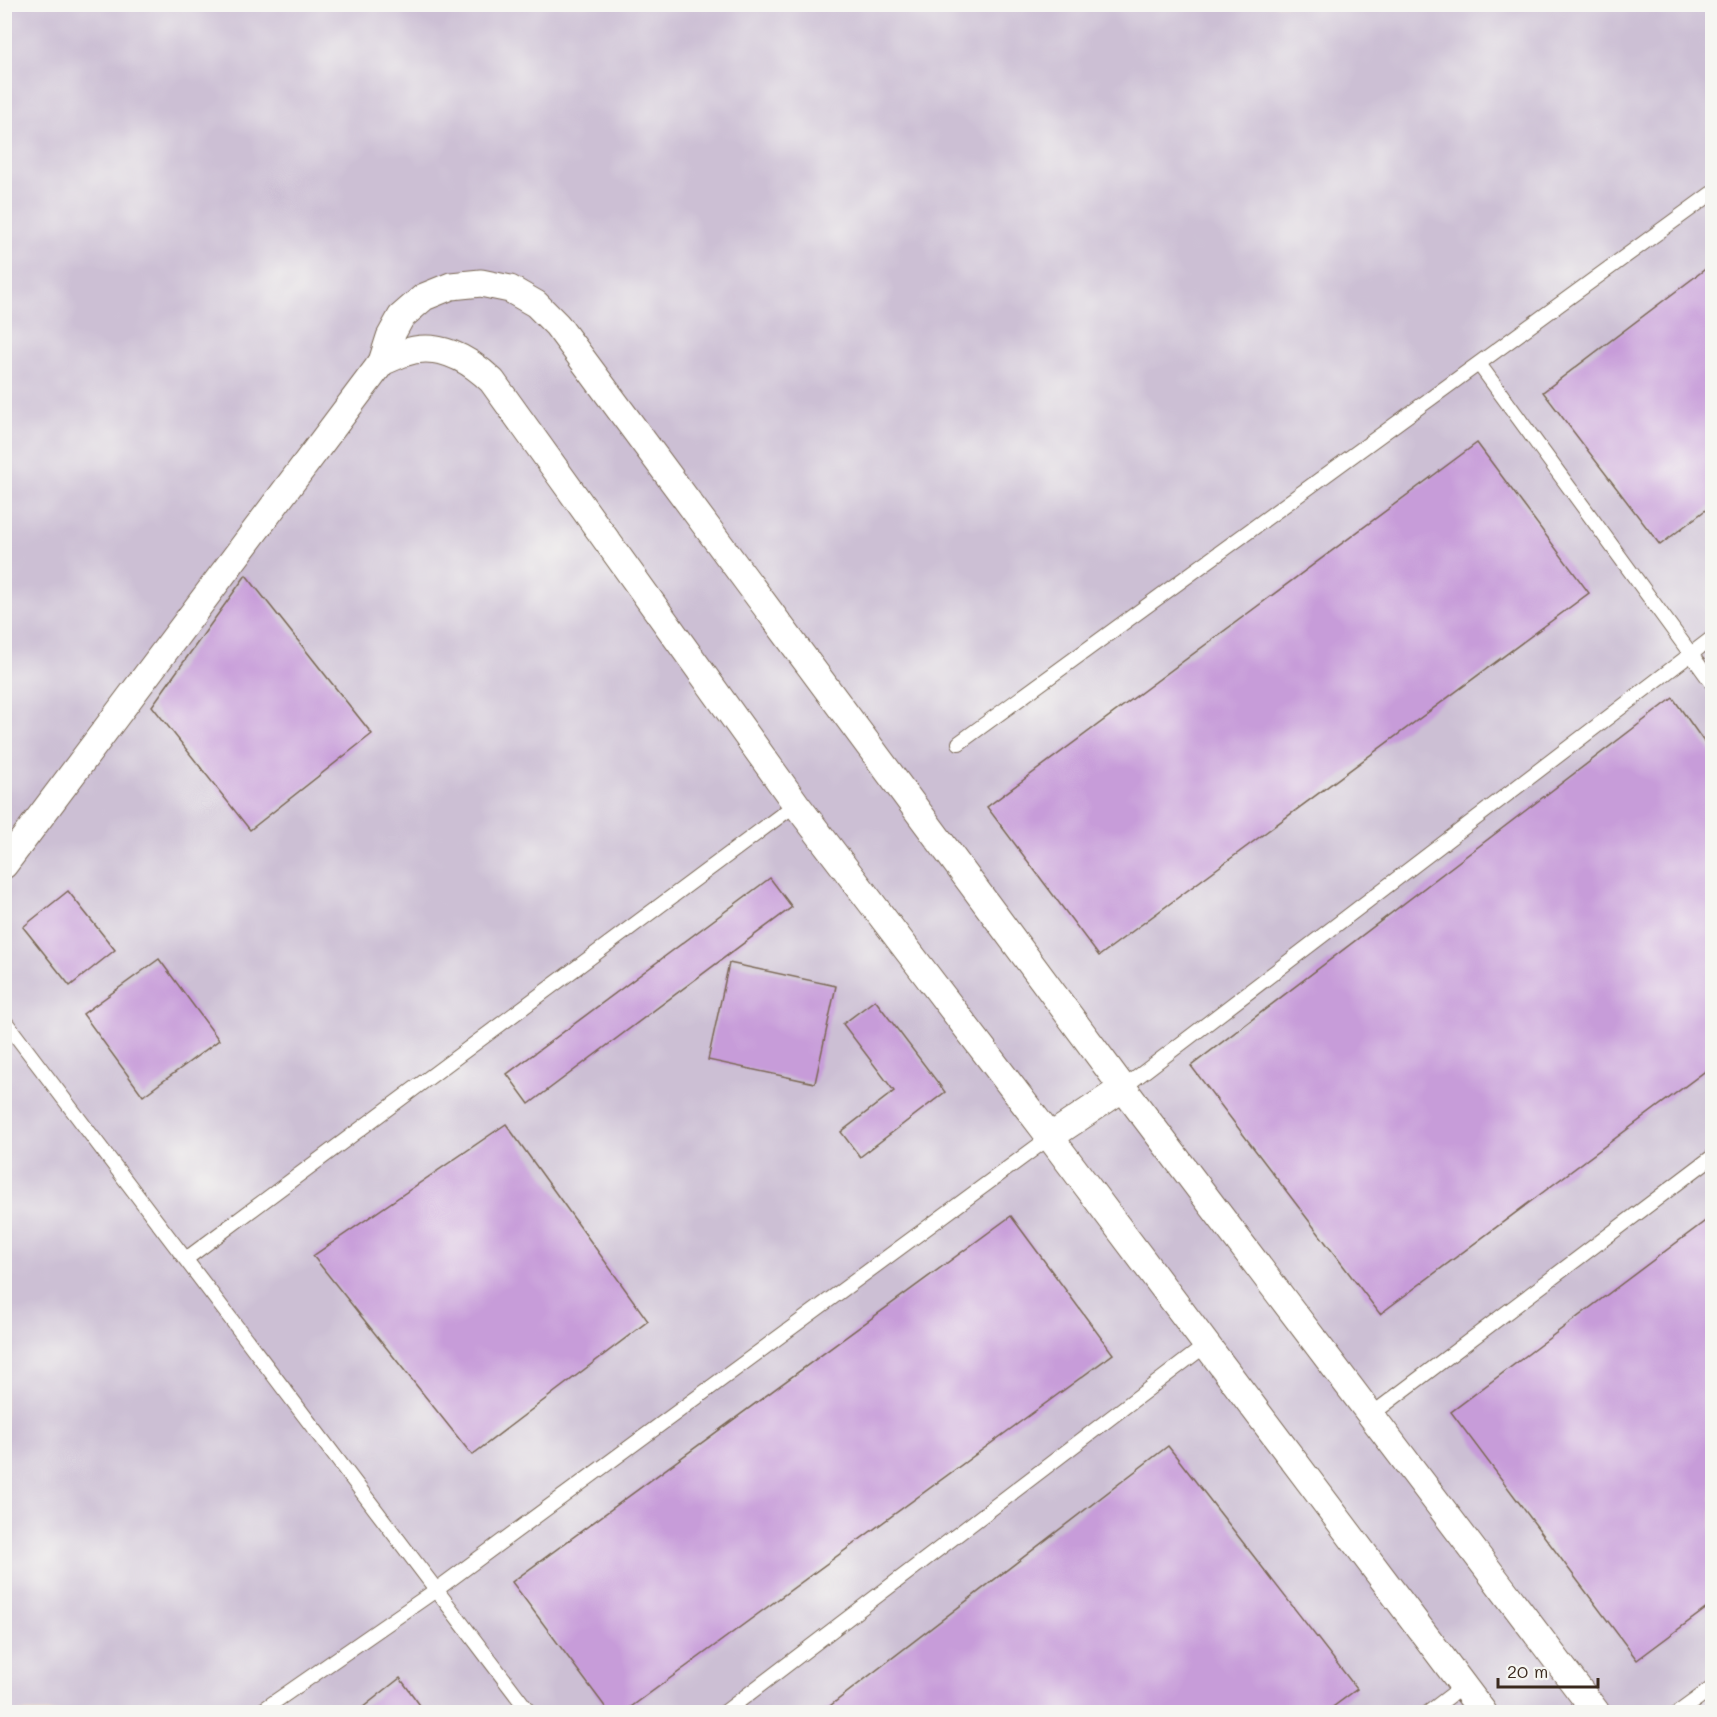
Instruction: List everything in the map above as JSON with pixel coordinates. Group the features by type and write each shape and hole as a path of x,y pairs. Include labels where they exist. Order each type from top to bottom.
{"street":[{"path":"4,865 382,362 390,338 401,317 424,297 451,286 481,283 510,289 536,304 557,326 1123,1088 1596,1713"},
{"path":"382,362 405,352 424,349 443,351 462,357 478,367 492,381 796,804 1050,1137 1482,1713"},
{"path":"1050,1137 1123,1088"}],"lane":[{"path":"959,743 1713,193"},
{"path":"1479,364 1713,683"},
{"path":"1123,1088 1713,638"},
{"path":"186,1259 796,804"},
{"path":"4,1020 529,1713"},
{"path":"260,1713 436,1590 1050,1137"},
{"path":"1371,1415 1713,1157"},
{"path":"725,1713 1206,1345"},
{"path":"1429,1713 1463,1686"},
{"path":"1679,1713 1713,1688"}],"shaded area":[{"path":"5,5 1712,5 1712,1712 5,1712"}],"building":[{"path":"1712,264 1712,505 1660,545 1543,392"},
{"path":"1477,443 1589,593 1099,956 987,807"},
{"path":"246,575 372,734 250,830 152,706"},
{"path":"1673,698 1712,753 1712,1066 1380,1314 1191,1066"},
{"path":"770,878 792,907 529,1104 507,1074"},
{"path":"68,891 115,950 70,986 23,927"},
{"path":"159,959 219,1040 143,1096 83,1014"},
{"path":"729,963 836,986 815,1083 708,1060"},
{"path":"875,1000 945,1092 860,1157 841,1132 894,1091 843,1024"},
{"path":"506,1124 648,1321 472,1455 313,1256"},
{"path":"1011,1216 1113,1354 624,1712 609,1712 512,1582"},
{"path":"1712,1216 1712,1604 1637,1660 1451,1412"},
{"path":"1168,1446 1357,1689 1326,1712 822,1712"},
{"path":"400,1678 425,1712 357,1712"}]}
